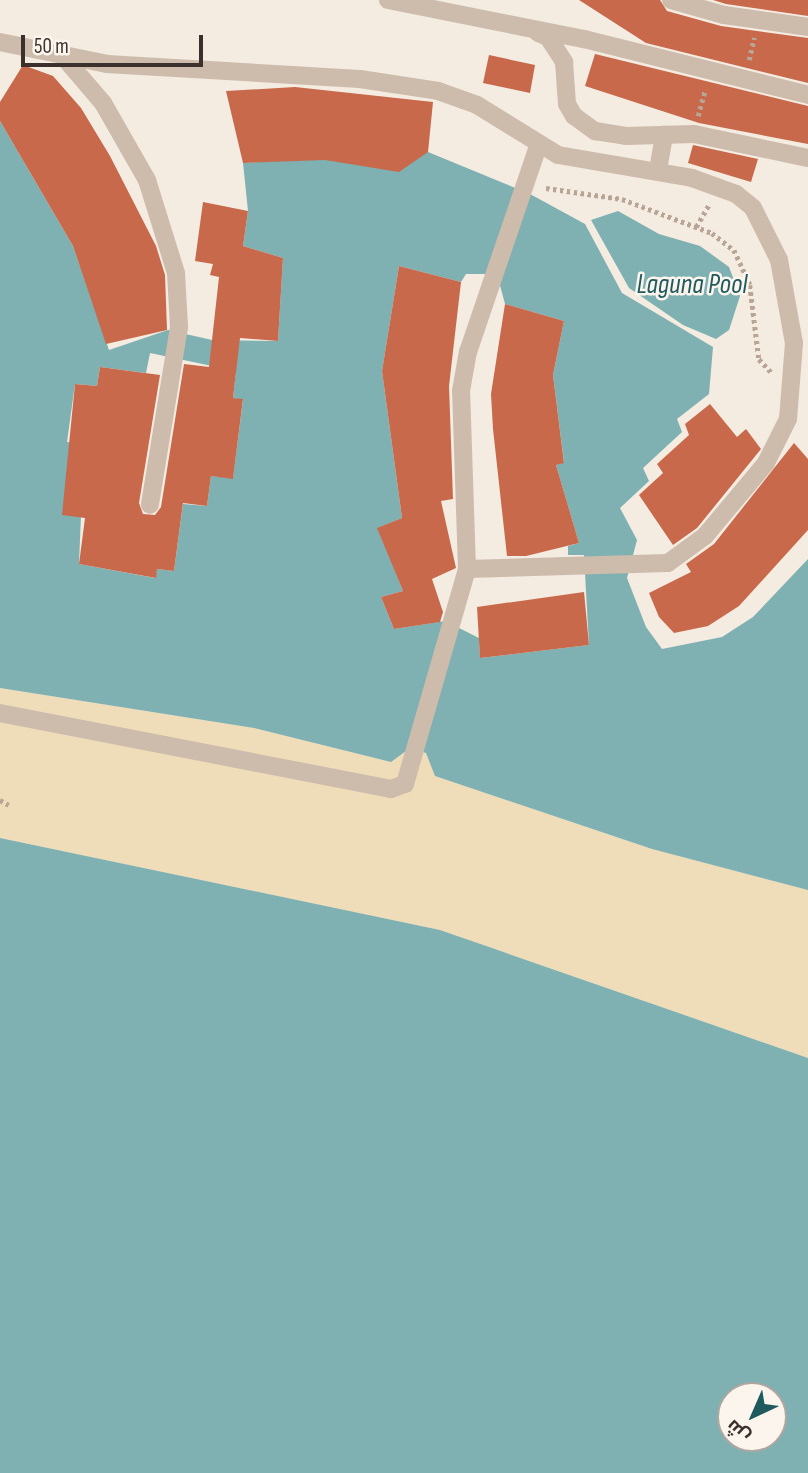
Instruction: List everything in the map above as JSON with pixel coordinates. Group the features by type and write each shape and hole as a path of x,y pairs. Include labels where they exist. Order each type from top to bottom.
{"street":[{"path":"388,0 523,27 808,95"},
{"path":"671,0 758,20 808,27"},
{"path":"523,27 548,37 558,49 567,104 583,124 604,135 694,134 808,158"},
{"path":"0,41 143,68 293,74 438,91 497,116 538,146 581,160 658,170 714,185 753,208 772,240 786,289 793,376 788,419 766,463 690,551 668,563 640,568 467,569"},
{"path":"61,54 103,103 147,180 176,273 179,327 173,379 150,505"},
{"path":"658,170 664,135"},
{"path":"0,713 391,789 405,784 453,627 467,569 461,391 490,280 538,146"}],"path":[{"path":"744,81 758,20"},
{"path":"694,134 709,73"},
{"path":"524,187 622,199 677,224 712,233 734,250 750,285 759,359 772,373 793,376"},
{"path":"0,800 9,805"}],"sand":[{"path":"0,688 254,728 391,762 409,748 426,753 436,776 652,849 808,890 808,1058 440,930 0,838"}],"water":[{"path":"0,121 73,246 109,350 168,330 212,340 278,341 283,258 243,246 248,211 243,163 428,152 530,194 585,224 622,293 713,347 709,394 677,419 682,432 643,468 649,481 620,508 637,540 627,578 646,627 662,649 722,637 753,617 808,559 808,890 652,849 435,776 426,753 410,748 391,762 254,728 0,688","holes":["399,266 461,282 466,274 497,274 505,304 564,321 553,375 564,462 556,465 579,543 568,546 568,555 584,555 589,645 480,658 479,638 445,621 394,629 381,597 403,591 378,528 402,518 382,371","150,353 236,371 233,398 243,400 233,478 211,476 207,506 183,504 174,571 157,569 155,578 79,564 84,444 67,442 75,384 97,386 100,367 146,373"]},
{"name":"Laguna Pool","path":"618,211 659,234 700,246 729,267 740,296 729,330 716,339 683,325 629,288 591,220"},
{"path":"0,838 440,930 808,1058 808,1473 0,1473"}],"building":[{"path":"579,0 660,0 667,11 721,26 808,38 808,83 646,43"},
{"path":"713,0 808,0 808,16 726,4"},
{"path":"595,54 808,106 808,144 699,123 585,86"},
{"path":"489,55 535,65 530,93 483,83"},
{"path":"23,65 53,76 81,108 110,156 156,246 165,275 167,330 106,344 73,246 0,121 0,102"},
{"path":"295,87 433,102 428,152 399,172 325,160 243,163 226,91"},
{"path":"693,145 758,159 751,182 688,163"},
{"path":"203,202 248,211 243,246 283,258 278,341 240,338 233,398 243,399 233,479 211,476 207,506 183,503 174,571 157,569 156,578 79,564 85,518 62,515 75,384 97,386 100,367 160,375 139,503 143,514 155,515 161,507 184,364 209,367 219,277 210,275 213,264 195,261"},
{"path":"399,266 461,282 449,386 453,499 441,501 456,568 432,579 443,612 440,622 394,629 381,597 403,591 377,528 402,518 382,371"},
{"path":"505,304 564,321 553,375 564,463 556,465 579,543 526,556 507,556 493,429 491,394"},
{"path":"710,404 737,437 746,429 761,449 697,528 673,545 639,495 663,473 657,464 689,435 685,424"},
{"path":"794,443 808,459 808,530 739,606 708,626 674,633 659,617 649,593 691,572 686,564 714,544"},
{"path":"584,592 589,645 480,658 477,607"}]}
